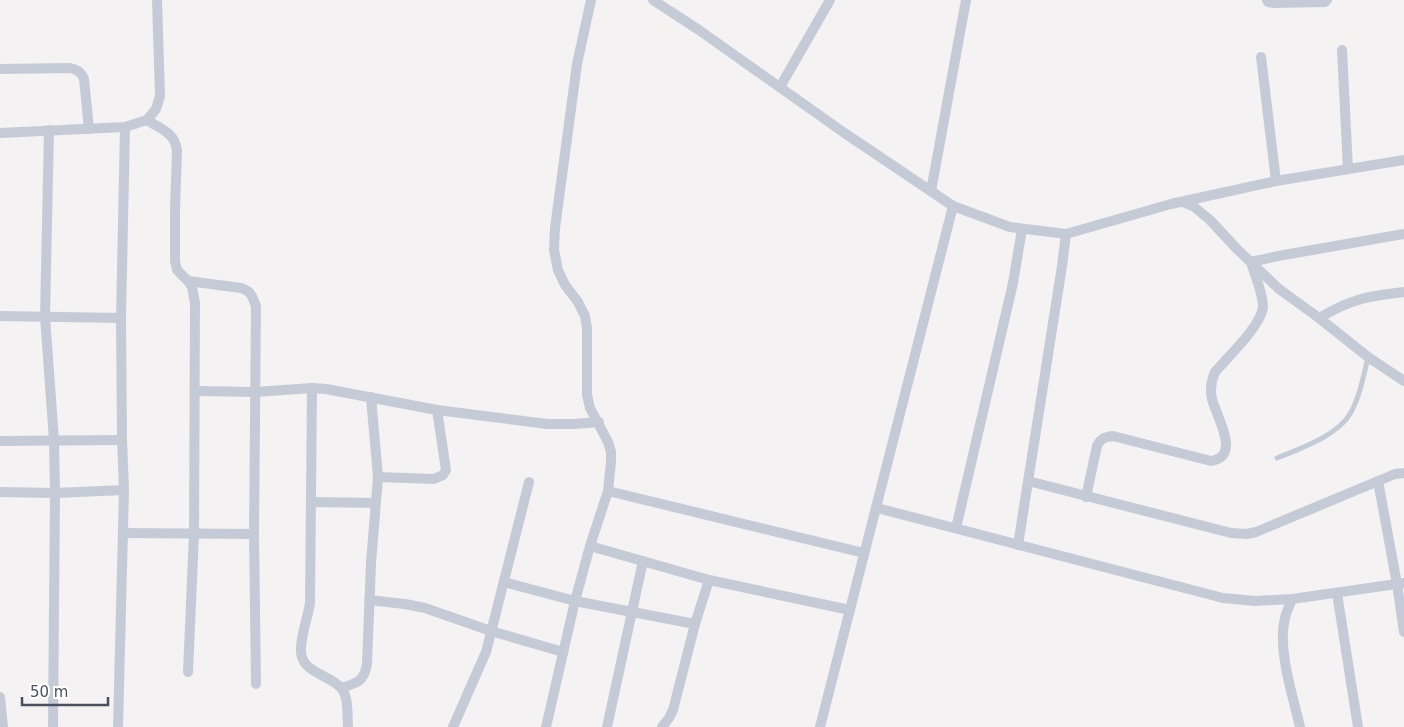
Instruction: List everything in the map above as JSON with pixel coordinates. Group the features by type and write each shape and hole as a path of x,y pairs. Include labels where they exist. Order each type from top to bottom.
{"street":[{"path":"0,133 125,127 147,120 156,109 160,96 158,0"},
{"path":"546,727 575,600 608,491 612,462 608,442 590,408 587,395 586,316 565,285 558,270 554,250 555,228 577,64 591,0"},
{"path":"653,0 842,132 953,206 991,221 1022,230 1066,234 1171,204 1276,181 1404,160"},
{"path":"780,87 830,0"},
{"path":"931,191 966,0"},
{"path":"1267,0 1274,3 1325,2 1327,0"},
{"path":"1342,50 1348,169"},
{"path":"1261,57 1276,181"},
{"path":"0,68 70,68 77,70 84,79 89,129"},
{"path":"147,120 172,136 176,142 175,261 178,270 192,287 195,303 194,534 188,672"},
{"path":"118,727 124,533 122,318 125,127"},
{"path":"49,130 45,317 54,440 53,727"},
{"path":"1183,202 1193,206 1210,220 1279,289 1319,318 1368,358 1404,380"},
{"path":"820,727 953,206"},
{"path":"956,528 1013,283 1022,230"},
{"path":"1018,545 1066,234"},
{"path":"1251,262 1404,234"},
{"path":"1086,497 1097,446 1100,440 1105,437 1114,436 1211,461 1217,460 1222,456 1226,450 1227,442 1212,400 1211,380 1215,372 1253,328 1260,317 1262,308 1261,296 1251,262"},
{"path":"188,281 241,288 248,291 256,306 254,534 256,684"},
{"path":"1319,318 1359,299 1380,294 1404,292"},
{"path":"0,316 122,318"},
{"path":"194,391 255,392 312,388 344,391 437,410 547,424 598,422"},
{"path":"312,388 310,603 309,616 301,643 301,654 304,663 341,688 345,695 348,727"},
{"path":"341,688 356,684 362,680 366,673 368,655 369,600 378,477 371,397"},
{"path":"378,477 434,479 443,475 446,470 437,410"},
{"path":"0,442 122,440"},
{"path":"1028,481 1231,533 1247,534 1277,524 1395,474 1404,473"},
{"path":"1378,481 1400,583 1404,632"},
{"path":"453,727 486,652 529,482"},
{"path":"0,492 55,493 124,490"},
{"path":"608,491 864,554"},
{"path":"312,502 375,502"},
{"path":"877,508 1223,598 1255,601 1292,600 1400,583"},
{"path":"124,533 254,534"},
{"path":"590,546 709,580 850,610"},
{"path":"607,727 643,561"},
{"path":"662,727 673,710 695,624 709,580"},
{"path":"504,582 575,600 695,624"},
{"path":"1338,593 1358,727"},
{"path":"369,600 425,608 491,631 563,652"},
{"path":"1292,600 1285,616 1283,629 1284,659 1300,727"},
{"path":"0,697 3,727"}],"lane":[{"path":"1277,458 1319,440 1349,415 1358,395 1368,358"}]}
